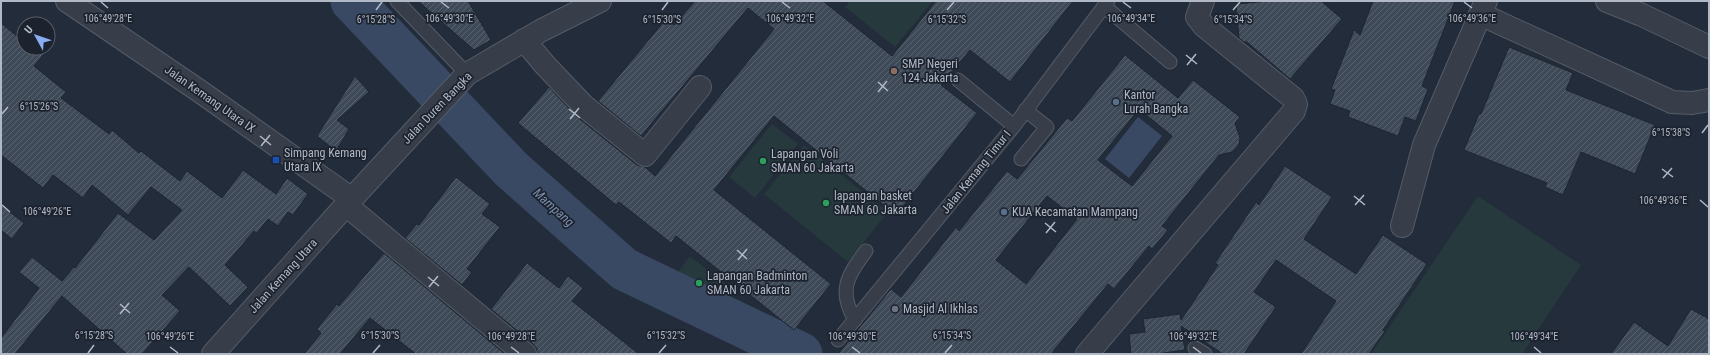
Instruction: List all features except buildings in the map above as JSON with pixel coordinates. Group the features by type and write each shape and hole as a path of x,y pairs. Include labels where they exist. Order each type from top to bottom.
{"street":[{"name":"Jalan Kemang Utara IX","path":"67,1 198,90 349,202 524,354"},
{"name":"Jalan Duren Bangka","path":"349,202 464,77 524,40 600,1"},
{"path":"1087,354 1288,117 1296,104 1293,98 1204,26 1197,17 1203,1"},
{"path":"1607,1 1642,15 1709,46"},
{"path":"1402,226 1424,145 1483,8 1672,102 1692,103 1709,100"},
{"path":"524,40 545,65 584,106 645,155 700,87"},
{"name":"Jalan Kemang Utara","path":"213,354 349,202"}],"lane":[{"path":"397,1 464,77"},
{"path":"1106,4 1170,62"},
{"name":"Jalan Kemang Timur I","path":"838,340 1014,126 1106,4"},
{"path":"958,80 1014,126"},
{"path":"1021,159 1047,127 1025,110"},
{"path":"855,320 847,307 845,295 854,266 866,251"}],"shaded area":[{"path":"850,1 933,1 895,47 845,7"},
{"name":"Lapangan Voli SMAN 60 Jakarta","path":"772,124 798,144 755,198 729,177"},
{"name":"lapangan basket SMAN 60 Jakarta","path":"804,145 888,212 848,262 764,194"},
{"path":"1478,196 1581,265 1522,354 1371,354"},
{"name":"Lapangan Badminton SMAN 60 Jakarta","path":"690,256 727,285 708,310 671,281"}],"water":[{"path":"1138,117 1162,136 1129,178 1105,159"}],"waterway":[{"name":"Mampang","path":"352,1 511,169 624,269 801,354"}],"place":[{"name":"SMP Negeri 124 Jakarta","path":"894,71"},
{"name":"Kantor Lurah Bangka","path":"1116,102"},
{"name":"Simpang Kemang Utara IX","path":"276,160"},
{"name":"Lapangan Voli SMAN 60 Jakarta","path":"763,161"},
{"name":"lapangan basket SMAN 60 Jakarta","path":"826,203"},
{"name":"KUA Kecamatan Mampang","path":"1004,212"},
{"name":"Lapangan Badminton SMAN 60 Jakarta","path":"699,283"},
{"name":"Masjid Al Ikhlas","path":"895,309"}]}
